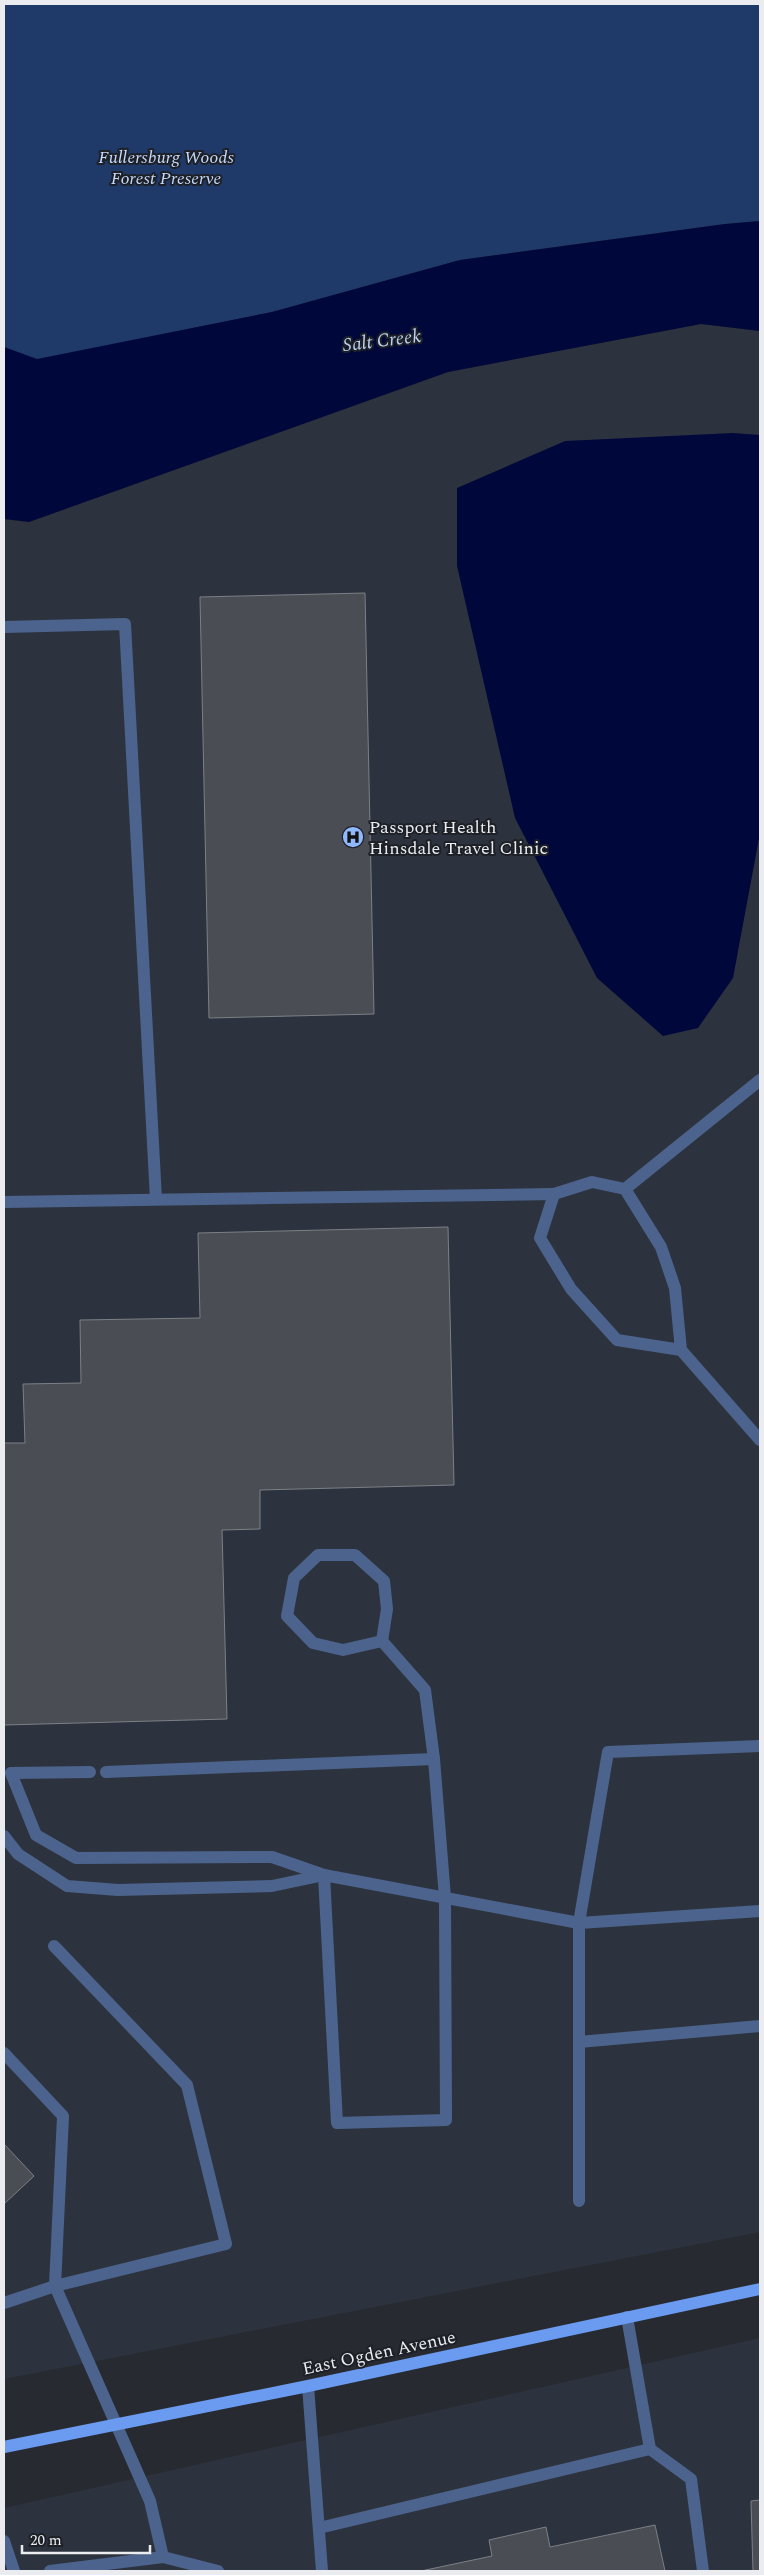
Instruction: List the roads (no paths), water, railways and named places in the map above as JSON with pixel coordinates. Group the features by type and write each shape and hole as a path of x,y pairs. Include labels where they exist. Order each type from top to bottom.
{"main road":[{"name":"East Ogden Avenue","path":"4,2447 308,2386 760,2289"}],"lane":[{"path":"4,627 125,624 156,1199"},
{"path":"625,1189 760,1080"},
{"path":"4,1202 554,1194 592,1182 625,1189 661,1247 675,1288 681,1350 760,1440"},
{"path":"554,1194 540,1238 571,1289 617,1340 681,1350"},
{"path":"318,1555 355,1555 384,1581 387,1609 382,1641 343,1650 313,1642 287,1616 294,1578 318,1555"},
{"path":"324,1875 337,2123 446,2120 444,1898 434,1759 425,1690 382,1641"},
{"path":"579,2201 578,1923 608,1752 760,1746"},
{"path":"106,1772 434,1759"},
{"path":"90,1772 7,1778 36,1835 76,1858 272,1857 324,1875 578,1923 760,1912"},
{"path":"4,1836 18,1854 67,1886 118,1890 272,1886 324,1875"},
{"path":"4,2303 55,2286 226,2244 187,2085 54,1946"},
{"path":"579,2042 760,2026"},
{"path":"4,2053 63,2116 55,2286 150,2501 163,2557"},
{"path":"627,2317 650,2449 691,2480 703,2571"},
{"path":"308,2386 322,2571"},
{"path":"319,2528 650,2449"},
{"path":"4,2541 14,2571"},
{"path":"50,2571 163,2557 218,2571"}],"water":[{"name":"Salt Creek","path":"760,221 760,331 701,324 448,372 29,522 4,519 4,347 37,359 272,312 460,260 725,224"},
{"path":"733,433 760,435 760,833 733,978 698,1028 663,1036 597,978 515,818 457,566 457,488 565,441"}],"place":[{"name":"Passport Health Hinsdale Travel Clinic","path":"353,837"}],"park label":[{"name":"Fullersburg Woods Forest Preserve","path":"166,167"}]}
